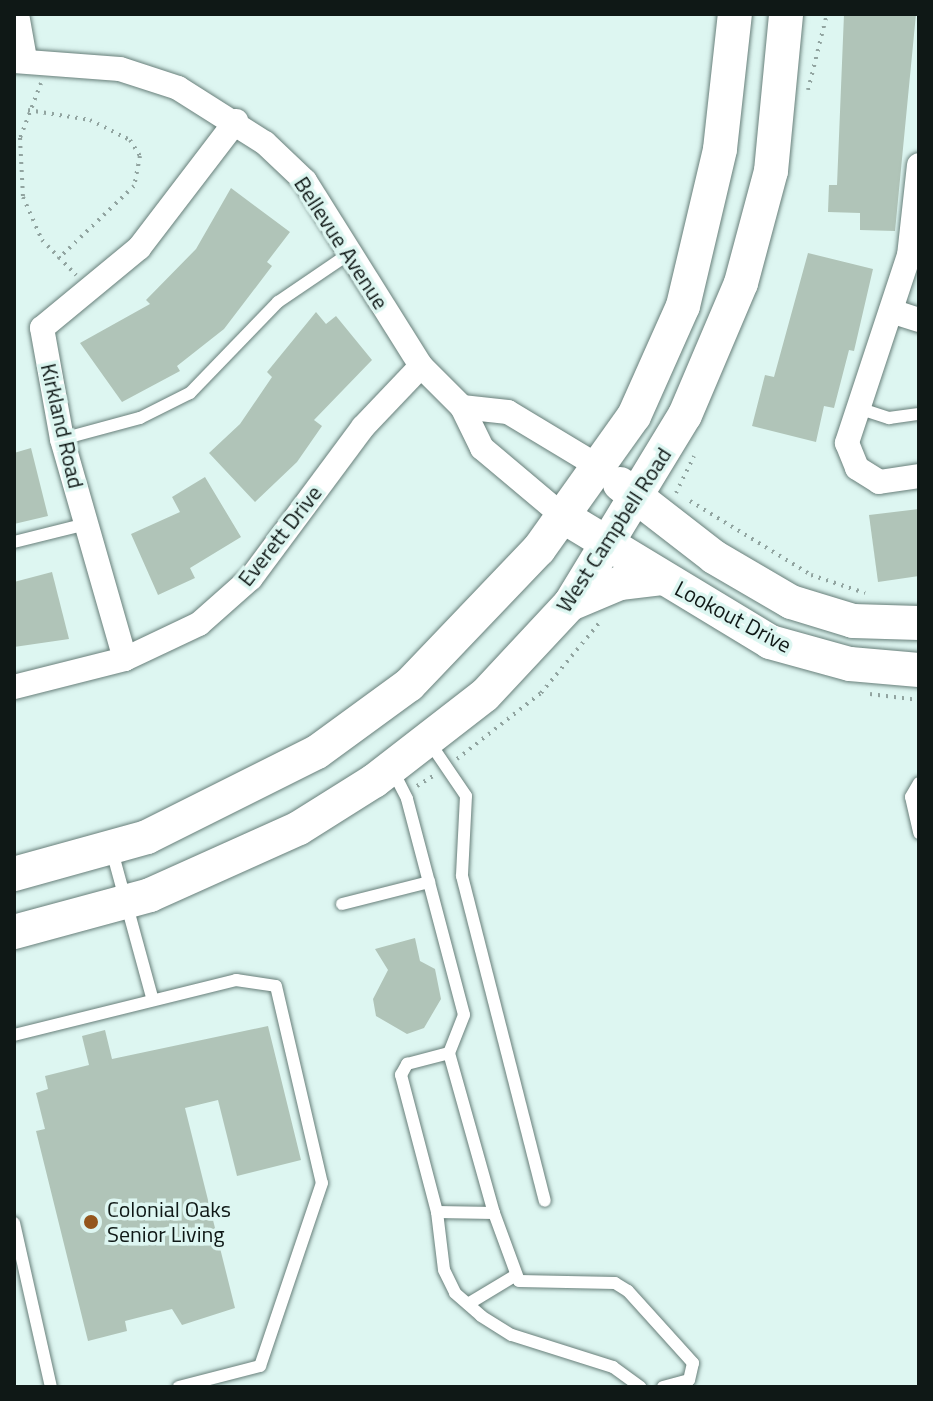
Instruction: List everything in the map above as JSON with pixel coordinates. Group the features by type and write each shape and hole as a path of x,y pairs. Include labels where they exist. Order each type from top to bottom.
{"main road":[{"name":"West Campbell Road","path":"14,874 111,848 243,795 373,714 451,645 564,517 601,468 634,416 683,306 720,149 735,14"},
{"name":"West Campbell Road","path":"14,932 125,902 247,855 403,778 428,740 495,686 570,604 637,498 716,350 755,239 771,171 786,14"},
{"name":"Lookout Drive","path":"601,468 637,498 791,602 853,621 919,623"},
{"name":"Lookout Drive","path":"564,517 662,578 798,652 919,670"},
{"path":"570,604 620,583 662,578"}],"street":[{"path":"17,14 20,60"},
{"name":"Bellevue Avenue","path":"20,60 120,69 178,88 236,121 305,181 421,366 462,407 482,448 564,517"},
{"name":"Kirkland Road","path":"125,659 62,439 42,328 139,248 236,121"},
{"path":"919,165 914,256 891,311 847,443 857,468 879,482 919,476"},
{"path":"891,311 919,320"},
{"name":"Everett Drive","path":"14,687 125,659 199,624 251,578 363,427 421,366"},
{"path":"462,407 508,412 601,468"}],"lane":[{"path":"62,439 140,418 190,393 278,302 350,253"},
{"path":"858,408 889,418 919,414"},
{"path":"14,542 86,524"},
{"path":"428,740 466,796 462,876 545,1201"},
{"path":"403,778 464,1015 449,1053 513,1277"},
{"path":"919,783 911,797 919,833"},
{"path":"111,848 152,997"},
{"path":"342,904 429,882"},
{"path":"14,1035 152,997 236,980 276,986 322,1183 260,1366 179,1387"},
{"path":"449,1053 407,1064 401,1075 437,1212 444,1270 468,1304 512,1335 613,1367 641,1387"},
{"path":"437,1212 494,1213"},
{"path":"14,1223 51,1387"},
{"path":"468,1304 513,1277 615,1283 628,1291 693,1363 689,1380 663,1387"}],"path":[{"path":"42,81 28,110 18,159 23,197 58,259 79,278"},
{"path":"28,110 90,120 130,140 140,156 134,186 58,259"},
{"path":"676,493 811,575 880,597"},
{"path":"468,751 541,693 609,611"},
{"path":"863,688 872,696 919,700"},
{"path":"403,778 434,775"}],"building":[{"path":"844,14 916,14 895,231 860,230 860,213 828,212 829,185 837,185"},
{"path":"231,188 290,232 267,262 272,266 224,329 177,366 180,371 122,402 80,343 150,304 146,300 196,249"},
{"path":"808,253 873,269 854,351 849,350 834,408 824,406 816,442 752,426 765,375 774,377"},
{"path":"316,312 326,324 336,316 372,360 314,420 322,426 297,462 255,502 209,453 240,424 272,377 267,372"},
{"path":"31,448 48,516 14,524 14,453"},
{"path":"205,477 241,537 190,568 195,578 158,595 131,534 180,512 172,497"},
{"path":"919,509 919,576 878,582 869,515"},
{"path":"52,572 69,639 14,647 14,582"},
{"path":"415,938 420,961 435,969 441,999 424,1028 407,1034 376,1016 373,999 388,970 375,949"},
{"name":"Colonial Oaks Senior Living","path":"268,1026 301,1160 237,1176 218,1100 185,1108 235,1308 182,1325 172,1309 125,1321 127,1331 88,1341 36,1131 45,1129 36,1093 48,1089 45,1076 89,1065 82,1036 105,1030 112,1059"}],"place":[{"name":"Colonial Oaks Senior Living","path":"91,1222"}]}
